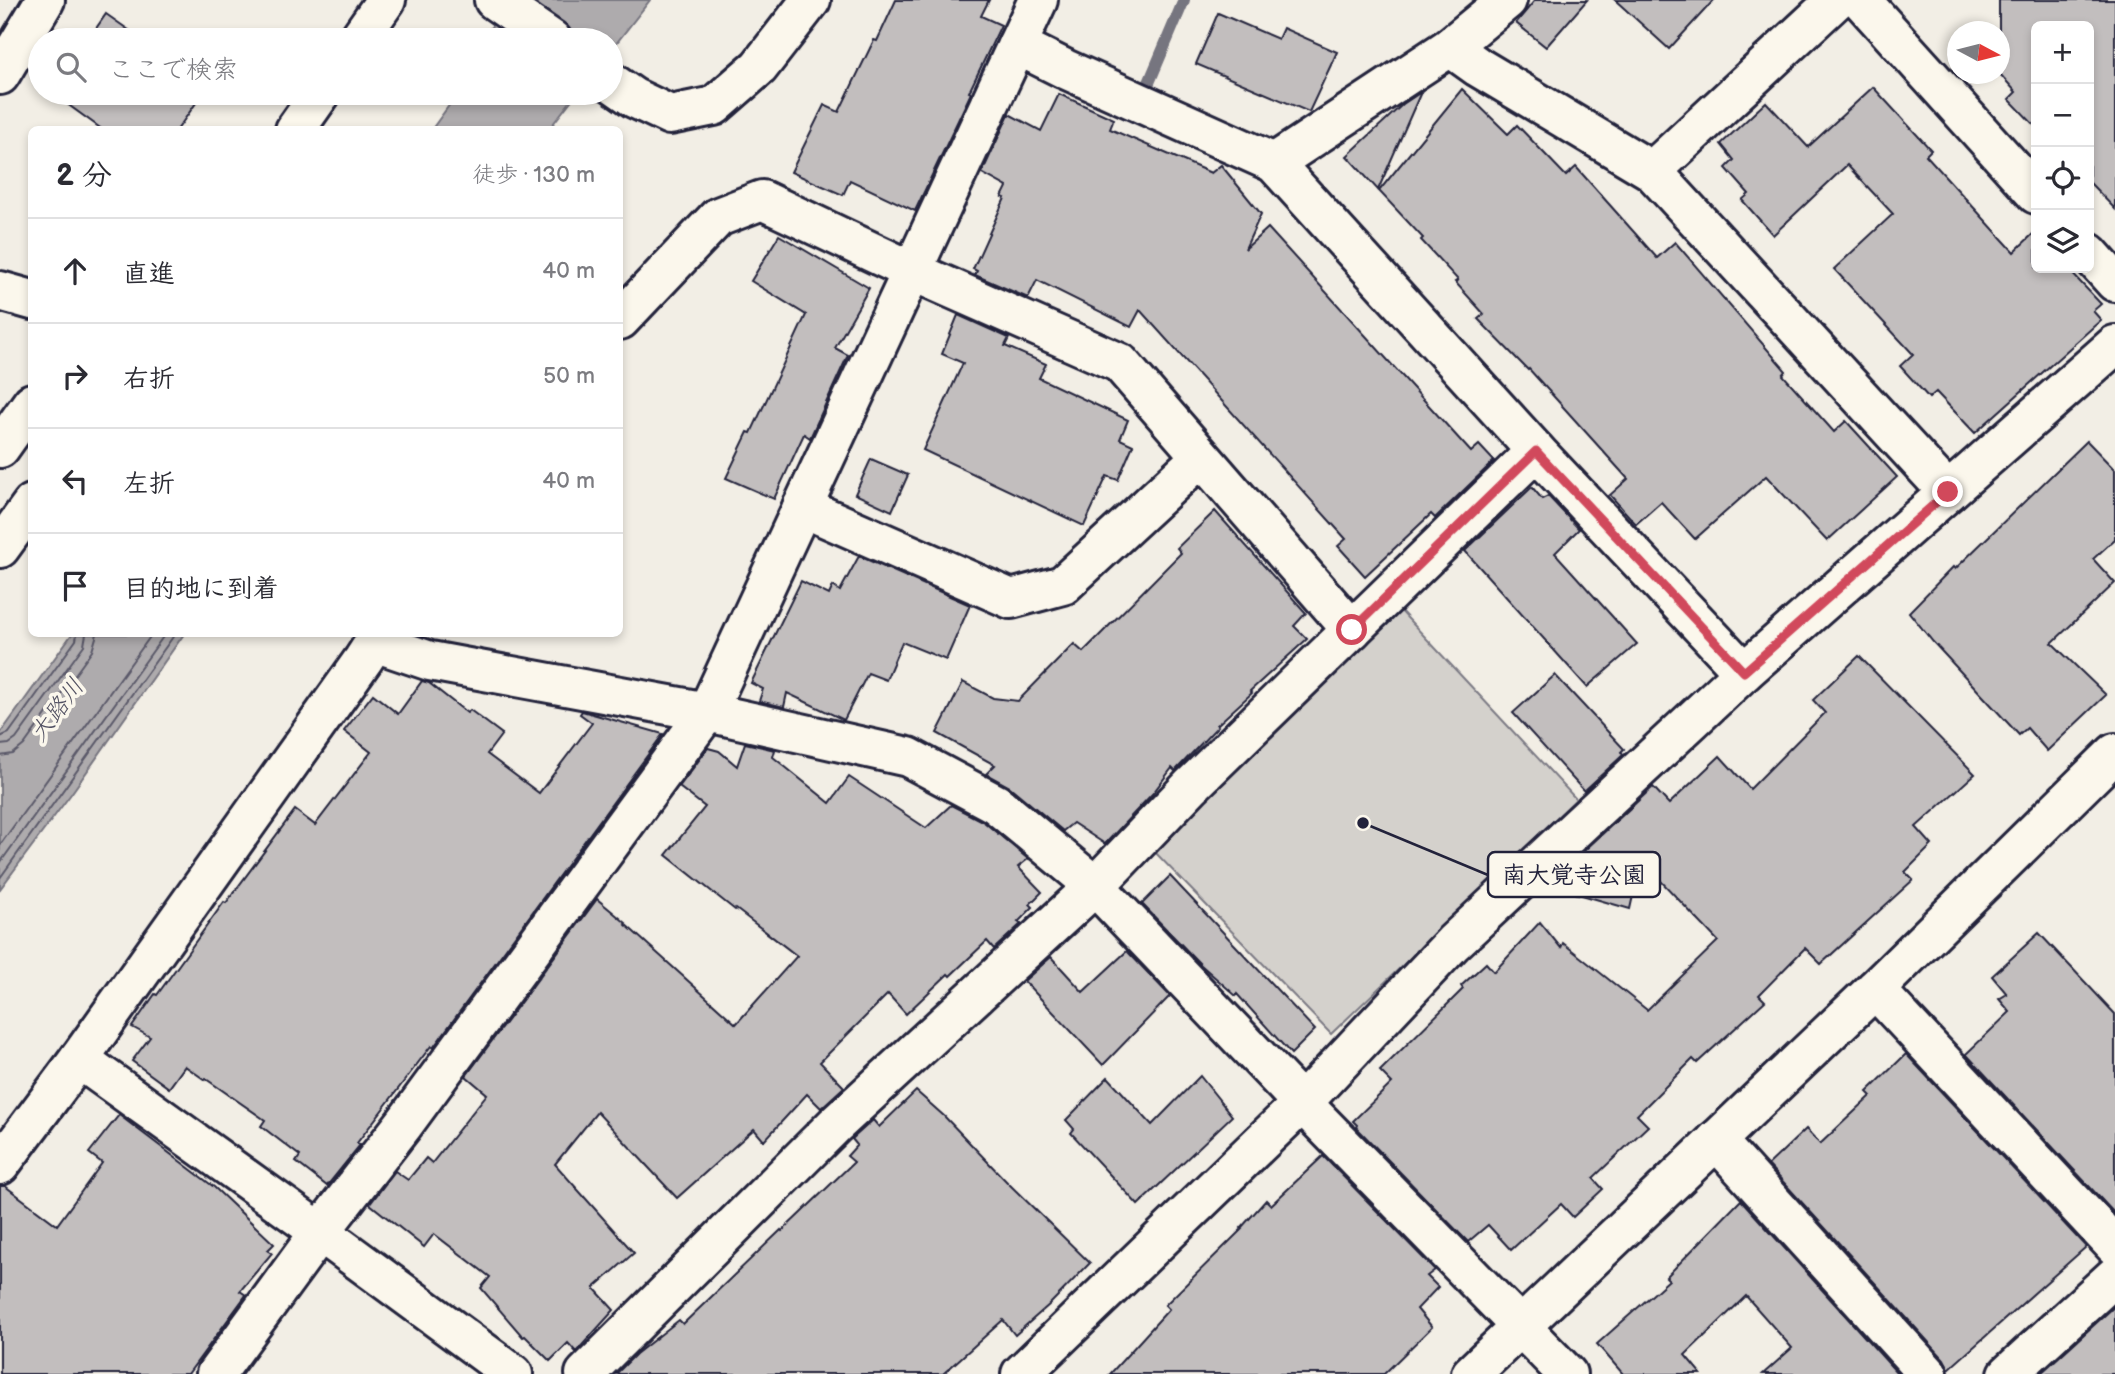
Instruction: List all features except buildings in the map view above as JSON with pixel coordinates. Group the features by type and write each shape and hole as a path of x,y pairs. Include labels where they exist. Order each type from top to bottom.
{"street":[{"path":"5,54 45,0"},
{"path":"366,28 386,0"},
{"path":"494,0 535,28"},
{"path":"623,90 670,115 714,106 760,66 811,0"},
{"path":"216,1374 320,1232 404,1125 707,712 1038,0"},
{"path":"1274,163 1450,47 1507,0"},
{"path":"1652,171 1836,0"},
{"path":"1861,0 2031,188"},
{"path":"1017,45 1274,163 1536,451 1744,672"},
{"path":"1450,47 1478,67 1652,171 1948,492"},
{"path":"298,126 313,105"},
{"path":"623,317 718,218 762,200 912,271 1120,363 1352,630"},
{"path":"2094,259 2115,282"},
{"path":"0,291 28,299"},
{"path":"1021,1374 1302,1103 1453,943 1744,672 2115,345"},
{"path":"0,448 28,409"},
{"path":"585,1374 835,1125 1095,886 1191,786 1536,451"},
{"path":"802,507 1011,599 1063,585 1200,458"},
{"path":"0,548 28,509"},
{"path":"0,1164 79,1059 377,638 430,661 707,712 908,757 996,804 1095,886 1567,1374"},
{"path":"1471,1374 1875,989 2115,753"},
{"path":"1875,989 2115,1246"},
{"path":"79,1059 513,1374"},
{"path":"1716,1140 1928,1374"},
{"path":"2008,1374 2115,1276"}],"shaded area":[{"path":"1398,608 1576,799 1331,1034 1151,848"}],"water":[{"path":"510,0 650,0 623,35 623,28 490,28"},
{"path":"449,105 568,105 551,126 434,126"},
{"name":"大路川","path":"70,637 182,637 0,889 0,734"}],"waterway":[{"path":"1148,85 1184,0"}],"place":[{"name":"南大覚寺公園","path":"1363,823"}],"route":[{"path":"1352,630 1536,451 1744,672 1948,492"}]}
